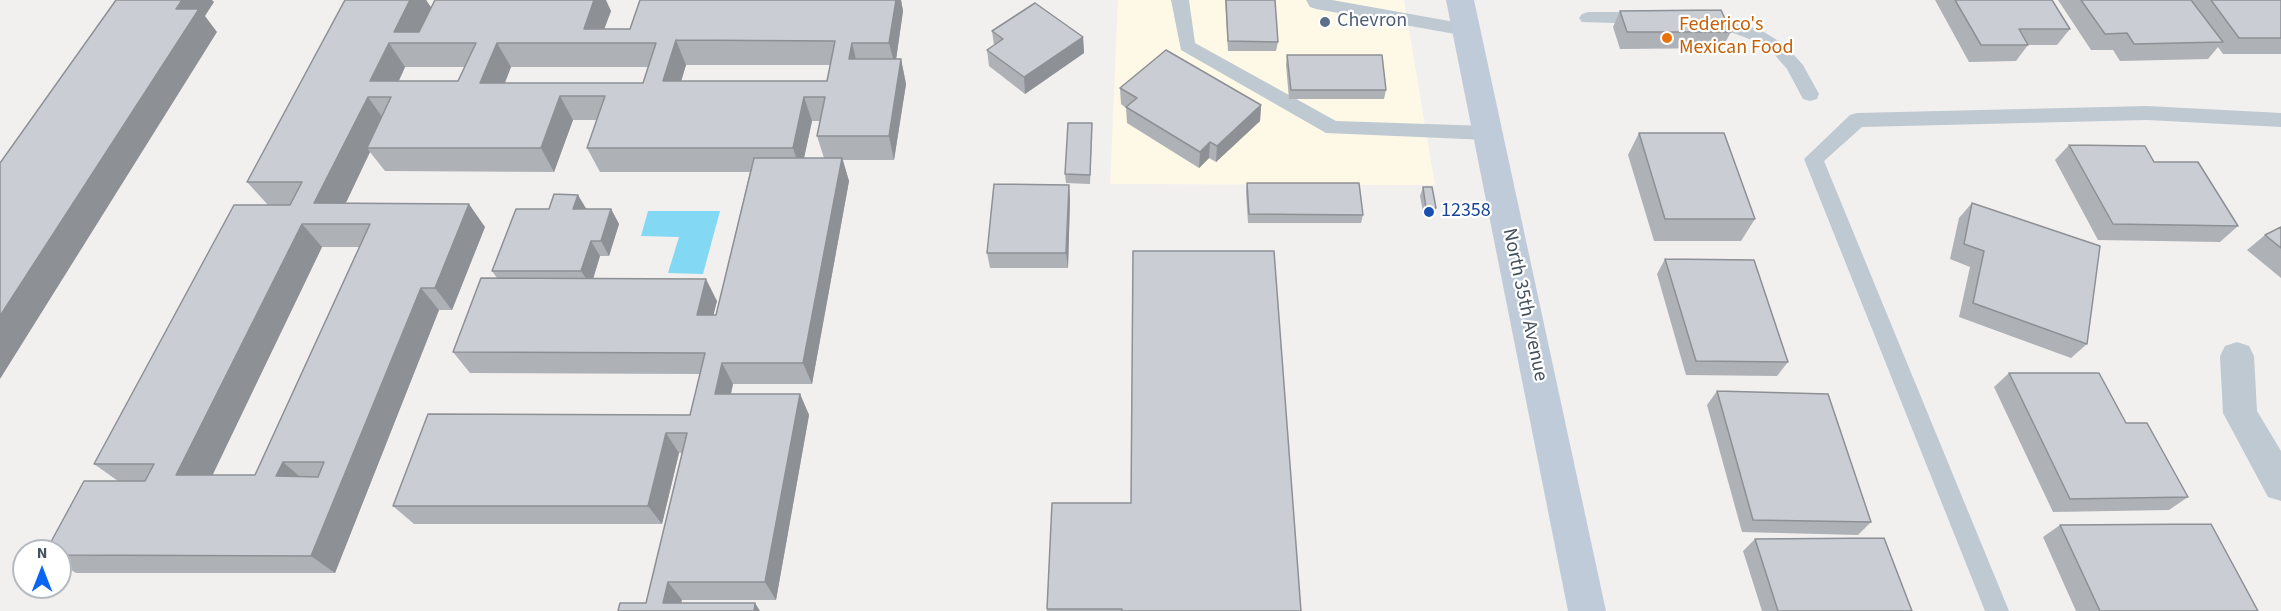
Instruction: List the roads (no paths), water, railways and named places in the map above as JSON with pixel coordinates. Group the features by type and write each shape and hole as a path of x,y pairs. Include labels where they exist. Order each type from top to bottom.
{"main road":[{"name":"North 35th Avenue","path":"1460,0 1587,611"}],"street":[{"path":"2237,356 2240,413 2281,485"}],"lane":[{"path":"1180,0 1187,46 1333,128 1488,134"},
{"path":"1315,0 1316,3 1466,30"},
{"path":"1588,18 1659,18"},
{"path":"1682,18 1728,24 1758,36 1779,48 1794,65 1810,94"},
{"path":"1997,611 1814,159 1857,120 2147,113 2281,120"}],"water":[{"path":"648,211 720,211 703,274 668,273 679,237 641,236"}],"place":[{"name":"Chevron","path":"1325,22"},
{"name":"Federico's Mexican Food","path":"1667,38"},
{"name":"12358","path":"1429,212"}]}
